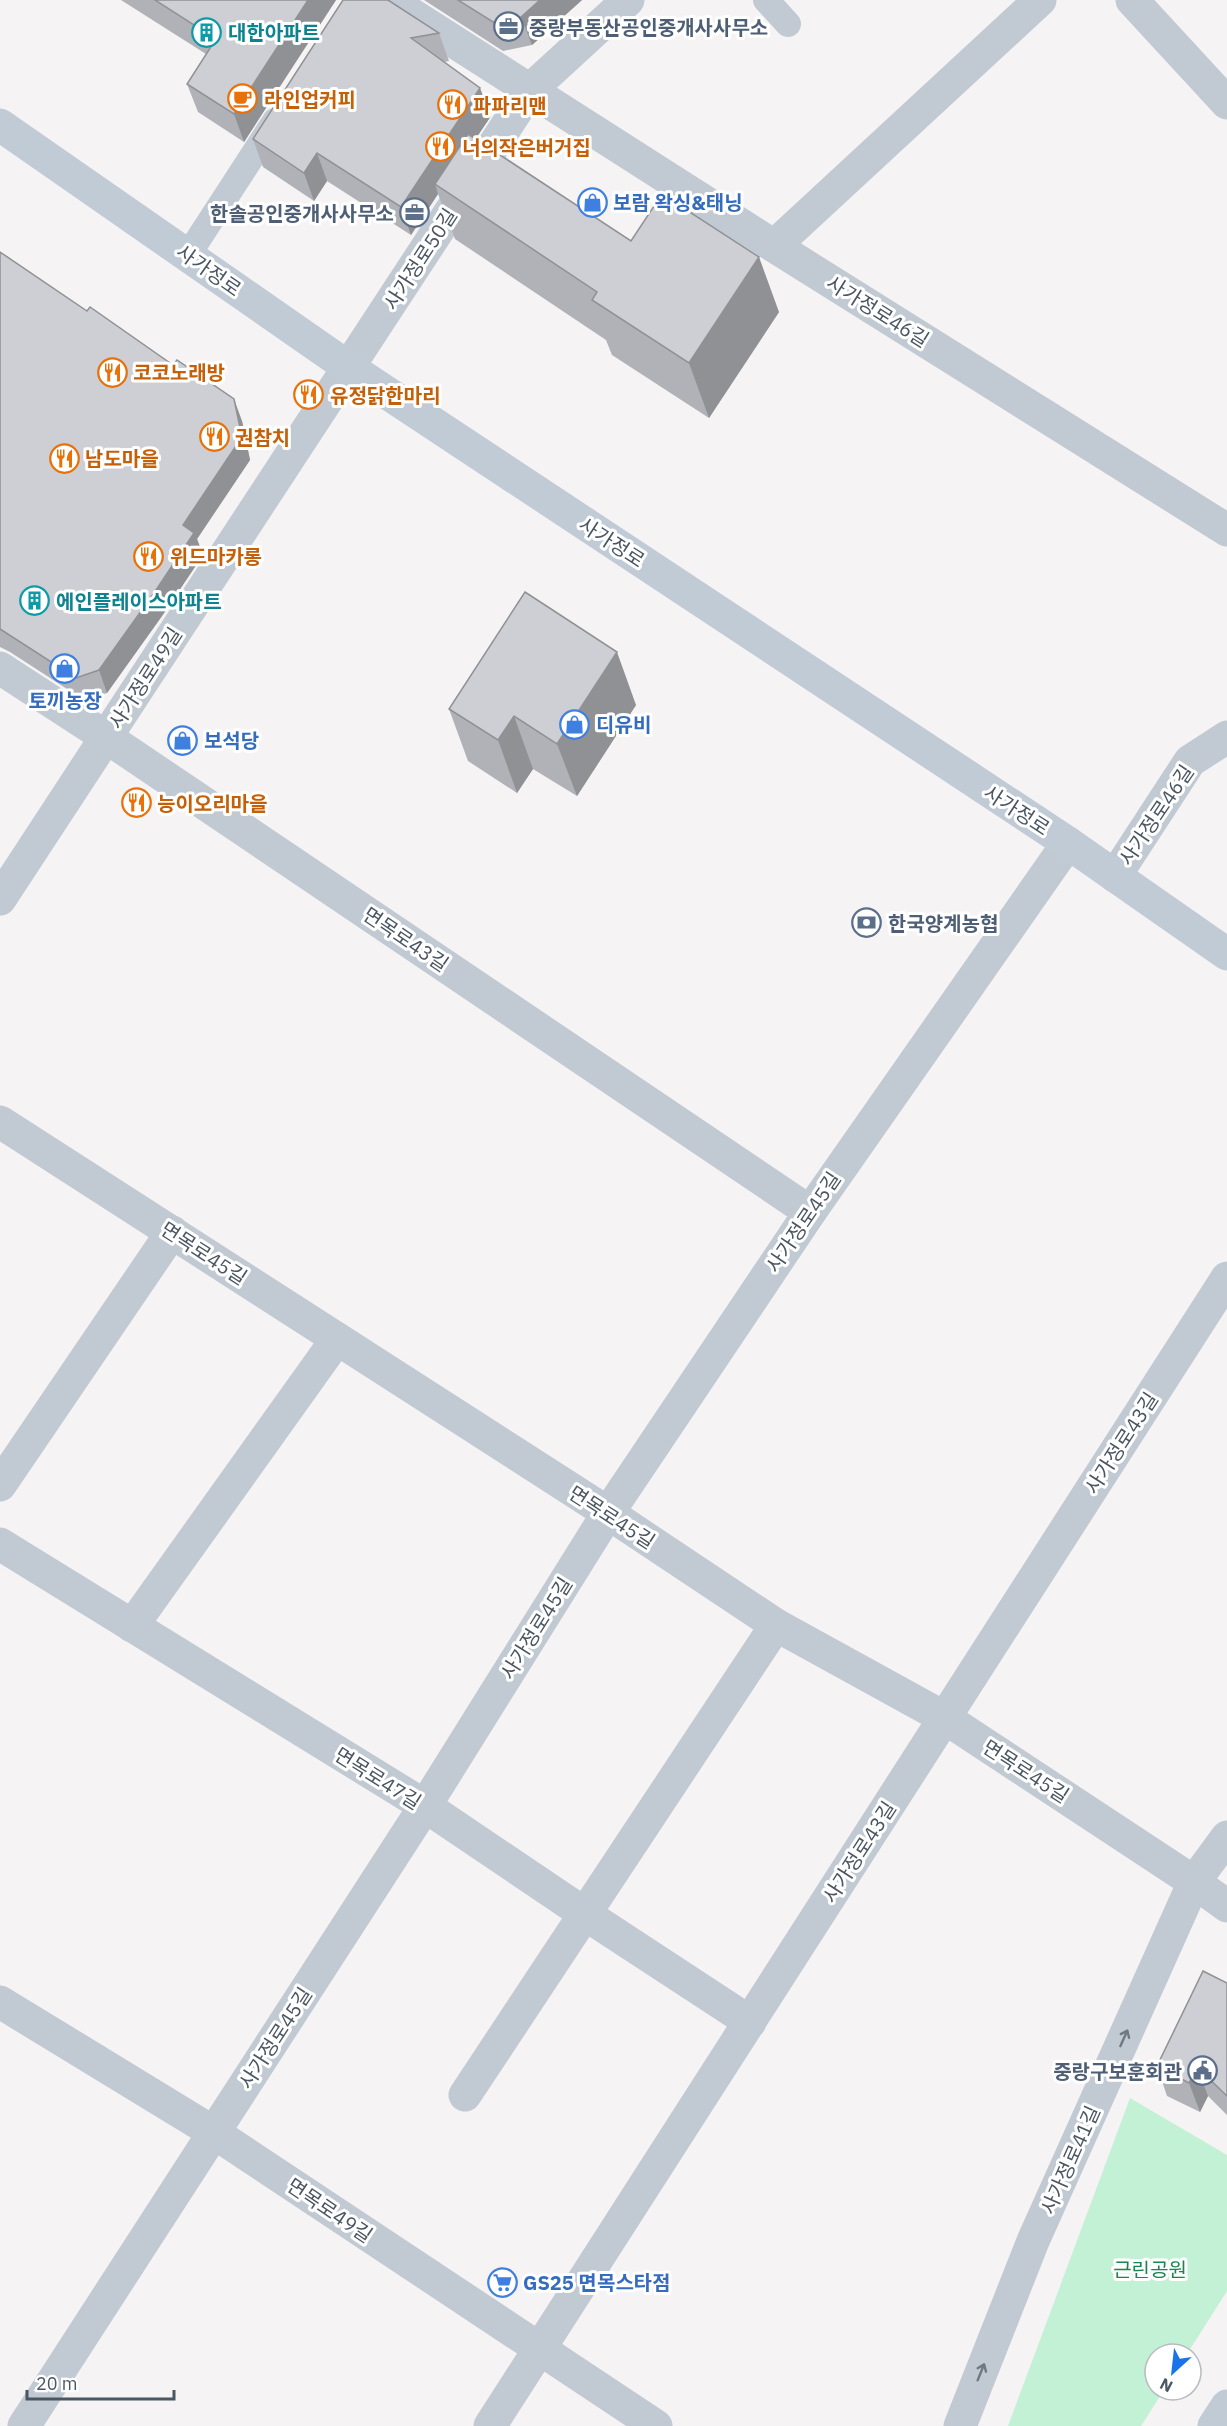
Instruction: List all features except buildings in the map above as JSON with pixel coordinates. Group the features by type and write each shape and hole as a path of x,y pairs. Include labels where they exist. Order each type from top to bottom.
{"main road":[{"name":"사가정로","path":"0,125 348,368 1068,843 1227,954"},
{"path":"1214,2426 1227,2406"}],"street":[{"path":"389,0 530,90"},
{"name":"사가정로50길","path":"348,368 530,90 628,0"},
{"path":"774,246 1040,0"},
{"path":"1132,0 1227,104"},
{"name":"사가정로46길","path":"530,90 1227,530"},
{"name":"사가정로49길","path":"0,899 348,368"},
{"name":"면목로43길","path":"0,668 106,737 810,1212"},
{"name":"사가정로46길","path":"1115,876 1190,761 1227,736"},
{"name":"사가정로45길","path":"24,2426 425,1806 608,1514 810,1212 1068,843"},
{"name":"면목로45길","path":"0,1122 776,1624 945,1718 1227,1906"},
{"path":"0,1485 172,1232"},
{"name":"사가정로43길","path":"490,2426 1227,1278"},
{"path":"132,1626 337,1339"},
{"name":"면목로47길","path":"0,1544 425,1806 750,2022"},
{"path":"465,2095 776,1624"},
{"name":"사가정로41길","path":"960,2426 1033,2241 1194,1882 1227,1837"},
{"name":"면목로49길","path":"0,2002 213,2132 656,2426"}],"lane":[{"path":"766,0 788,24"},
{"path":"188,255 290,98"}],"green space":[{"name":"근린공원","path":"1130,2098 1227,2155 1227,2291 1195,2342 1143,2342 1143,2402 1156,2402 1141,2426 1008,2426"}],"place":[{"name":"중랑부동산공인중개사사무소","path":"508,27"},
{"name":"대한아파트","path":"207,32"},
{"name":"라인업커피","path":"243,99"},
{"name":"파파리맨","path":"452,105"},
{"name":"너의작은버거집","path":"441,147"},
{"name":"보람 왁싱&태닝","path":"592,202"},
{"name":"한솔공인중개사사무소","path":"415,213"},
{"name":"코코노래방","path":"112,372"},
{"name":"유정닭한마리","path":"309,395"},
{"name":"권참치","path":"214,437"},
{"name":"남도마을","path":"64,458"},
{"name":"위드마카롱","path":"149,556"},
{"name":"에인플레이스아파트","path":"35,601"},
{"name":"토끼농장","path":"65,669"},
{"name":"디유비","path":"575,724"},
{"name":"보석당","path":"183,740"},
{"name":"능이오리마을","path":"136,803"},
{"name":"한국양계농협","path":"867,923"},
{"name":"중랑구보훈회관","path":"1203,2071"},
{"name":"GS25 면목스타점","path":"502,2282"}]}
